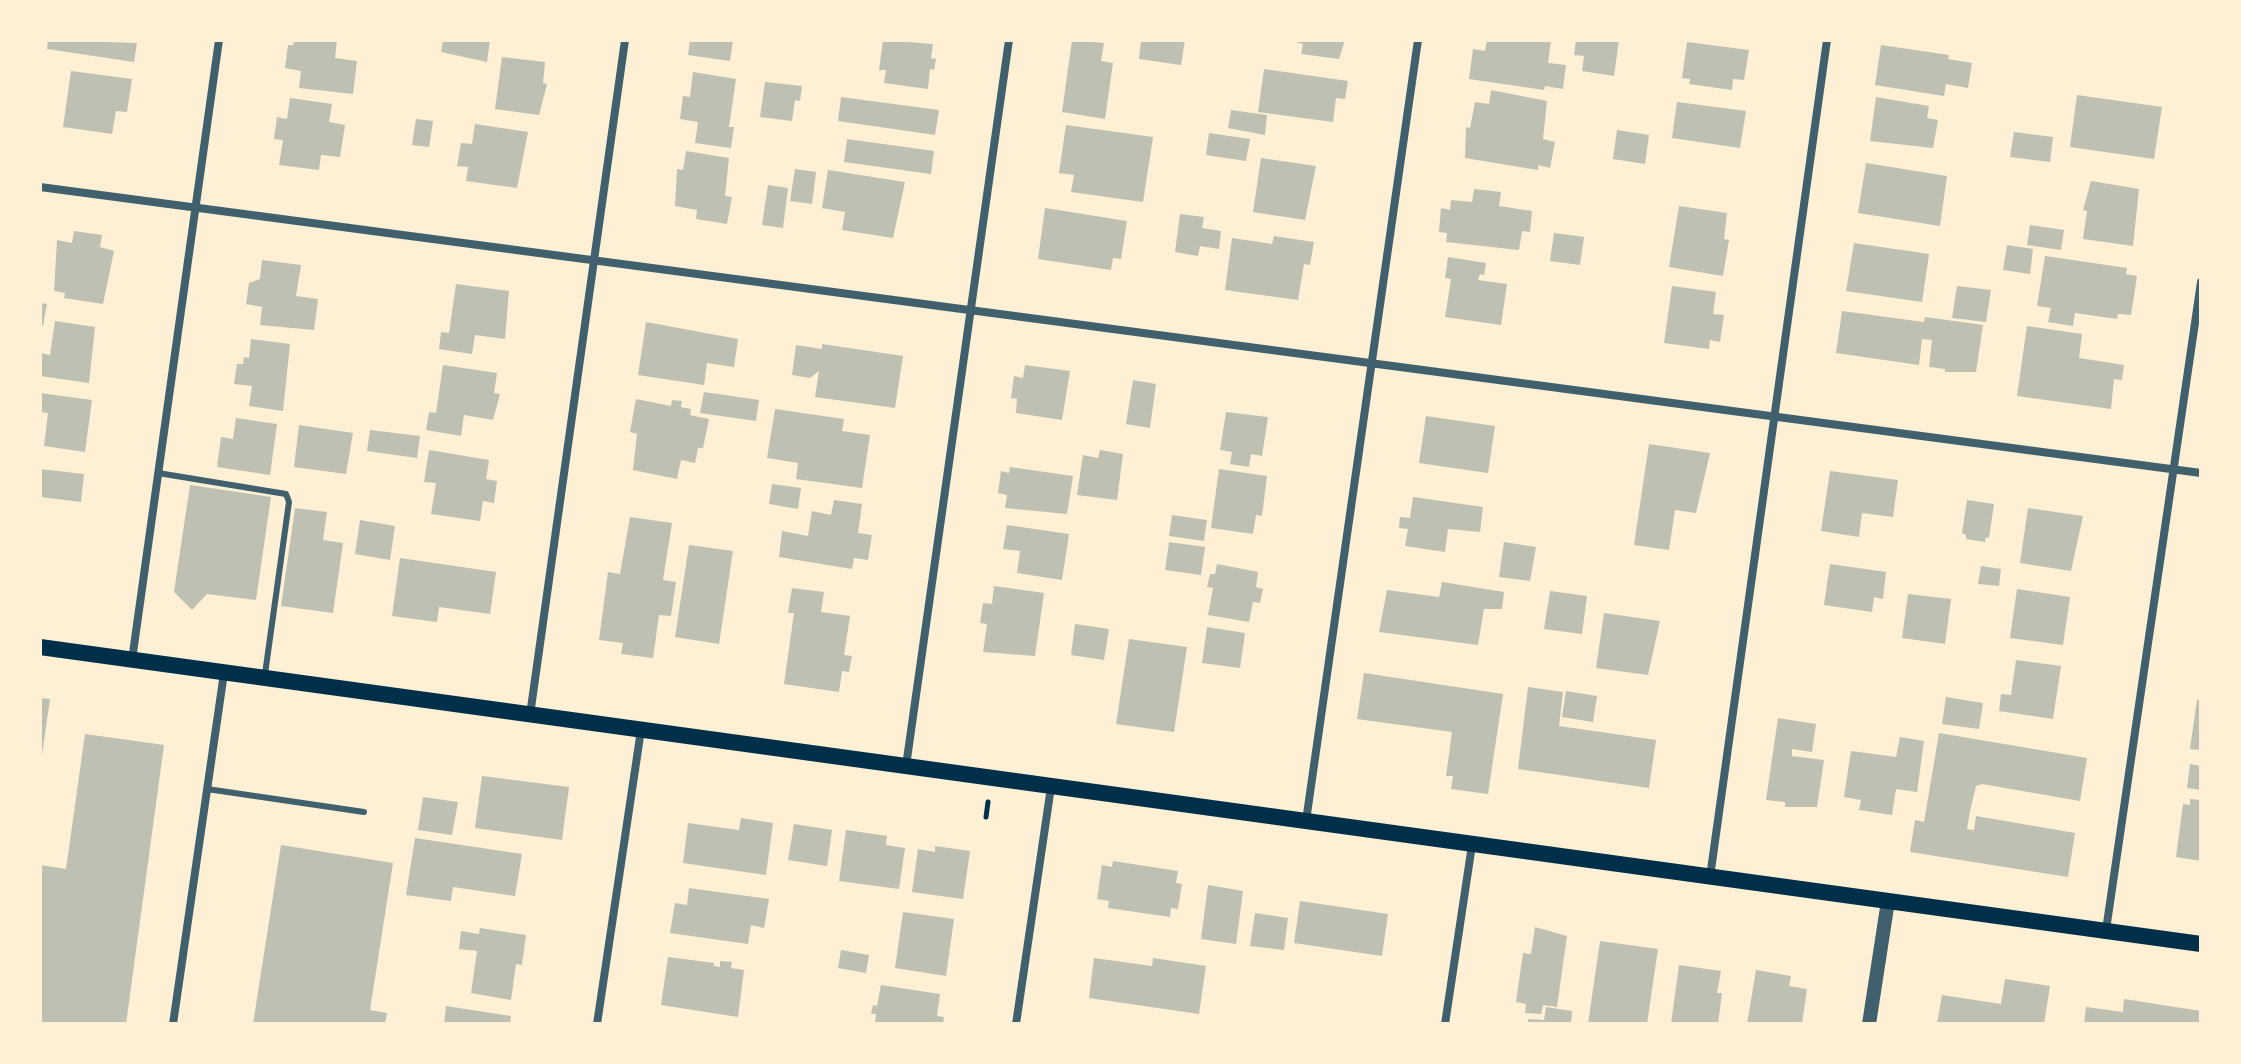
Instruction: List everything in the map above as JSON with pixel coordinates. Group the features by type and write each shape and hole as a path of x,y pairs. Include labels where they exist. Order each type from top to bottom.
{"main road":[{"path":"40,647 2201,944"}],"street":[{"path":"132,660 219,40"},
{"path":"530,715 625,40"},
{"path":"906,766 1009,40"},
{"path":"1306,821 1418,40"},
{"path":"1710,877 1827,40"},
{"path":"40,187 2201,473"},
{"path":"2106,931 2201,282"},
{"path":"173,1024 224,673"},
{"path":"597,1024 641,730"},
{"path":"1016,1024 1051,787"},
{"path":"1445,1024 1472,845"},
{"path":"1869,1024 1888,901"}],"lane":[{"path":"158,473 286,494 289,502 265,678"},
{"path":"207,789 364,812"}],"building":[{"path":"48,40 137,43 134,62 47,49"},
{"path":"294,40 337,40 335,58 357,61 353,94 299,88 301,71 285,68 288,45 293,45"},
{"path":"443,40 490,40 487,62 441,52"},
{"path":"690,40 733,40 730,61 688,55"},
{"path":"883,40 933,44 931,58 936,59 934,70 930,69 928,89 884,83 886,70 879,70"},
{"path":"1072,40 1104,43 1101,61 1113,63 1105,119 1062,112"},
{"path":"1141,40 1185,40 1181,65 1139,59"},
{"path":"1288,40 1345,40 1339,59 1301,54 1303,44"},
{"path":"1487,40 1551,40 1548,63 1566,65 1563,89 1545,86 1544,90 1469,79 1473,49 1485,51"},
{"path":"1576,40 1619,40 1614,76 1582,71 1584,56 1574,55"},
{"path":"1687,42 1749,50 1744,80 1733,79 1732,90 1689,84 1690,79 1682,78"},
{"path":"1881,45 1949,55 1948,59 1972,63 1968,88 1946,84 1944,96 1875,85"},
{"path":"502,57 545,62 543,83 547,84 539,115 495,109"},
{"path":"1264,69 1348,81 1345,99 1336,98 1333,122 1258,112"},
{"path":"71,71 132,79 127,112 116,111 112,134 63,127"},
{"path":"693,72 736,79 729,127 734,127 731,148 695,143 698,122 680,119 683,96 690,97"},
{"path":"765,82 802,86 800,101 795,100 792,121 760,117"},
{"path":"1491,90 1547,101 1543,139 1555,142 1550,168 1538,165 1538,170 1465,158 1466,127 1470,128 1475,102 1489,104"},
{"path":"2077,95 2162,107 2154,159 2070,147"},
{"path":"841,97 939,110 935,135 838,121"},
{"path":"1876,97 1929,106 1927,118 1938,120 1933,148 1870,141"},
{"path":"290,98 332,104 329,122 345,125 340,157 321,155 319,170 279,165 283,140 274,139 277,117 287,119"},
{"path":"1677,102 1746,111 1740,148 1672,138"},
{"path":"1231,110 1267,115 1265,135 1228,128"},
{"path":"416,119 433,121 429,147 412,145"},
{"path":"475,124 528,132 517,188 466,181 468,167 457,166 461,143 472,144"},
{"path":"1066,125 1153,137 1143,202 1071,192 1074,175 1059,173"},
{"path":"1617,130 1649,135 1645,164 1613,159"},
{"path":"2014,132 2053,137 2050,162 2010,157"},
{"path":"1209,133 1250,139 1246,161 1206,155"},
{"path":"847,139 934,151 931,174 844,162"},
{"path":"686,151 729,158 725,196 732,197 727,224 696,219 697,210 675,206 677,169 683,170"},
{"path":"1261,158 1316,166 1305,220 1253,212"},
{"path":"1866,163 1947,176 1940,226 1858,213"},
{"path":"795,169 816,172 812,204 790,201"},
{"path":"828,170 905,182 893,238 842,230 845,212 822,208"},
{"path":"2091,181 2139,189 2133,246 2083,239 2087,211 2083,210"},
{"path":"768,185 788,188 783,228 762,225"},
{"path":"1474,189 1501,192 1499,206 1532,211 1530,232 1522,231 1519,250 1446,242 1447,233 1439,232 1441,208 1450,210 1451,200 1472,202"},
{"path":"1679,206 1727,213 1724,239 1729,240 1723,276 1669,267"},
{"path":"1045,208 1127,221 1121,259 1113,258 1111,270 1038,259"},
{"path":"1180,214 1204,217 1202,228 1221,231 1219,249 1200,246 1198,256 1175,252"},
{"path":"2030,225 2064,230 2061,250 2027,245"},
{"path":"74,231 102,235 100,247 114,251 103,304 64,298 65,293 54,291 57,240 72,243"},
{"path":"1554,233 1584,237 1580,265 1550,261"},
{"path":"1274,236 1314,242 1310,265 1304,264 1298,300 1225,290 1232,238 1272,244"},
{"path":"1854,243 1929,254 1922,302 1846,291"},
{"path":"2007,245 2033,249 2030,274 2003,270"},
{"path":"2045,256 2127,268 2126,274 2137,276 2131,315 2118,314 2117,319 2075,313 2073,326 2048,322 2051,308 2037,306"},
{"path":"1448,257 1486,263 1484,275 1480,274 1478,280 1507,284 1501,325 1445,317 1451,279 1445,278"},
{"path":"262,260 301,265 296,296 318,299 314,330 260,325 262,307 246,304 249,283 260,279"},
{"path":"456,284 509,291 505,339 475,335 472,354 439,349 441,332 449,333"},
{"path":"1672,286 1716,292 1713,314 1724,315 1720,342 1710,340 1709,349 1664,343"},
{"path":"1957,286 1991,290 1986,322 1952,318"},
{"path":"40,303 47,304 43,326 40,325"},
{"path":"1842,311 1924,322 1925,317 1983,325 1976,372 1945,372 1945,369 1929,367 1932,340 1922,339 1919,365 1836,353"},
{"path":"55,321 95,327 89,383 40,376 40,353 50,355"},
{"path":"646,322 738,339 734,367 707,363 704,385 638,375"},
{"path":"2027,326 2082,334 2079,358 2124,365 2122,380 2114,379 2111,409 2017,396"},
{"path":"251,339 290,344 283,411 249,406 252,386 234,384 237,364 243,364 244,357 249,358"},
{"path":"822,344 903,356 895,408 815,397 819,371 810,378 792,375 796,345 822,349"},
{"path":"443,365 497,373 494,393 500,394 493,420 464,415 461,436 426,430 429,412 436,413"},
{"path":"1025,365 1070,371 1062,420 1016,413 1017,399 1011,398 1014,376 1023,378"},
{"path":"1133,380 1156,384 1150,428 1126,424"},
{"path":"704,392 759,400 756,421 700,413"},
{"path":"40,393 92,400 85,452 44,446 48,413 40,412"},
{"path":"636,399 671,406 672,400 682,401 681,407 691,409 690,415 709,419 703,448 698,448 695,463 681,460 677,479 633,470 637,434 630,432"},
{"path":"775,409 844,419 842,431 870,435 862,488 796,479 798,463 767,458"},
{"path":"1226,412 1268,417 1262,456 1251,454 1249,467 1230,464 1232,452 1220,450"},
{"path":"1426,416 1495,426 1488,473 1419,463"},
{"path":"236,418 277,424 270,475 217,467 221,437 233,439"},
{"path":"299,425 353,433 346,474 294,467"},
{"path":"370,430 420,436 417,458 367,451"},
{"path":"1649,444 1710,453 1696,513 1675,510 1669,550 1634,545"},
{"path":"429,450 489,460 486,479 497,481 494,503 483,501 480,521 431,514 436,483 424,482"},
{"path":"1100,450 1123,454 1117,500 1077,495 1083,455 1098,458"},
{"path":"1010,467 1073,476 1067,514 1005,508 1007,495 998,493 1001,471 1009,473"},
{"path":"40,469 84,474 81,502 40,497"},
{"path":"1219,469 1267,476 1262,516 1256,515 1253,534 1211,528"},
{"path":"1830,471 1898,480 1893,517 1862,513 1859,537 1821,531"},
{"path":"772,484 801,488 798,509 769,504"},
{"path":"190,485 271,497 256,600 207,594 192,610 174,592"},
{"path":"1413,497 1483,507 1480,532 1448,529 1445,552 1405,546 1408,529 1399,528 1400,517 1410,518"},
{"path":"834,500 862,504 858,533 872,535 868,560 854,558 852,569 779,557 782,531 808,536 812,511 831,515"},
{"path":"1967,500 1994,504 1989,538 1986,537 1985,542 1966,539 1962,533"},
{"path":"295,508 327,512 323,540 343,543 333,613 281,606"},
{"path":"2028,508 2083,516 2071,571 2020,563"},
{"path":"1172,515 1207,520 1204,541 1169,536"},
{"path":"630,517 672,523 663,580 676,582 671,616 659,615 653,658 621,654 623,643 599,640 608,572 620,574"},
{"path":"360,520 395,526 390,560 355,554"},
{"path":"1007,525 1069,534 1062,580 1017,573 1020,551 1003,549"},
{"path":"1169,542 1205,547 1201,575 1165,570"},
{"path":"1504,542 1536,547 1530,581 1499,577"},
{"path":"689,545 733,551 719,644 675,637"},
{"path":"400,558 496,572 490,614 439,607 437,622 392,616"},
{"path":"1217,564 1258,572 1256,587 1263,589 1260,603 1253,602 1249,622 1208,615 1213,588 1207,587 1210,574 1215,574"},
{"path":"1830,564 1886,572 1883,599 1874,597 1872,612 1824,605"},
{"path":"1981,566 2001,569 1999,586 1978,584"},
{"path":"1442,582 1504,592 1502,609 1484,609 1478,645 1379,632 1387,590 1439,597"},
{"path":"994,586 1044,593 1035,656 983,652 987,624 980,623 983,603 992,604"},
{"path":"792,588 824,592 821,612 850,616 844,655 852,656 849,672 842,671 839,692 784,684 794,613 788,613"},
{"path":"2017,589 2070,597 2063,645 2010,638"},
{"path":"1550,591 1587,596 1582,634 1544,629"},
{"path":"1908,594 1951,599 1945,644 1902,638"},
{"path":"1604,613 1660,621 1648,675 1596,668"},
{"path":"1075,624 1109,629 1104,660 1071,655"},
{"path":"1207,627 1245,633 1240,668 1202,663"},
{"path":"1129,639 1187,647 1174,732 1116,724"},
{"path":"2016,660 2061,666 2053,719 1999,711 2001,694 2011,695"},
{"path":"1364,673 1503,694 1488,794 1451,789 1453,776 1446,776 1452,732 1357,719"},
{"path":"1528,687 1563,692 1559,726 1656,740 1649,788 1518,769"},
{"path":"1566,691 1597,696 1593,722 1562,717"},
{"path":"1946,697 1983,703 1979,729 1942,724"},
{"path":"40,698 50,699 42,755 40,755"},
{"path":"2197,700 2201,700 2201,750 2190,749"},
{"path":"1778,718 1816,724 1812,752 1792,749 1792,756 1824,760 1817,807 1785,807 1785,802 1766,800"},
{"path":"1939,733 2087,758 2080,801 1982,784 1976,786 1967,829 1974,830 1976,816 2075,833 2068,877 1910,852 1915,820 1924,822"},
{"path":"85,734 164,745 126,1024 40,1024 40,865 66,869"},
{"path":"1900,737 1924,741 1917,792 1896,789 1892,815 1859,810 1861,800 1844,797 1851,751 1896,757"},
{"path":"2190,764 2201,766 2201,790 2187,788"},
{"path":"482,776 569,787 562,840 475,828"},
{"path":"423,797 458,802 452,835 418,830"},
{"path":"2190,799 2201,800 2201,861 2176,857 2183,804 2190,805"},
{"path":"741,818 773,823 766,875 683,863 688,823 739,830"},
{"path":"794,824 832,830 827,866 788,860"},
{"path":"846,830 887,836 886,845 905,848 899,889 839,881"},
{"path":"415,838 522,854 515,896 453,887 451,901 406,895"},
{"path":"281,845 393,863 370,1010 387,1013 385,1024 253,1024"},
{"path":"935,846 970,851 963,899 912,892 918,849 935,852"},
{"path":"1113,861 1178,871 1176,883 1182,884 1178,909 1171,908 1170,917 1108,908 1109,901 1097,899 1102,865 1112,867"},
{"path":"1208,885 1243,891 1236,944 1201,939"},
{"path":"689,888 769,899 764,928 751,925 748,944 670,933 675,903 687,905"},
{"path":"1300,901 1388,914 1382,956 1294,943"},
{"path":"903,912 954,919 946,976 895,968"},
{"path":"1255,913 1288,918 1284,950 1250,946"},
{"path":"1535,927 1567,936 1557,1007 1543,1005 1541,1014 1525,1013 1526,1004 1516,1002 1523,953 1531,954"},
{"path":"480,928 526,935 522,965 516,964 511,1000 471,993 477,951 459,949 461,931 479,934"},
{"path":"1600,941 1658,949 1647,1024 1588,1024"},
{"path":"841,950 869,955 866,973 838,968"},
{"path":"668,957 714,963 714,966 720,967 720,961 732,962 731,968 744,970 738,1017 661,1005"},
{"path":"1094,958 1152,966 1153,958 1206,966 1199,1014 1089,998"},
{"path":"1679,965 1721,971 1717,993 1722,993 1718,1024 1671,1024"},
{"path":"1756,970 1791,976 1789,986 1807,989 1802,1024 1747,1024"},
{"path":"2005,979 2050,986 2044,1024 1937,1024 1942,995 2001,1004"},
{"path":"881,985 940,994 937,1016 944,1017 943,1024 875,1024 876,1014 871,1014 873,1005 877,1006"},
{"path":"2124,999 2201,1011 2201,1024 2084,1024 2086,1007 2123,1012"},
{"path":"446,1006 511,1016 510,1024 444,1024"},
{"path":"1546,1007 1572,1011 1571,1024 1528,1024 1528,1019 1544,1020"}]}
